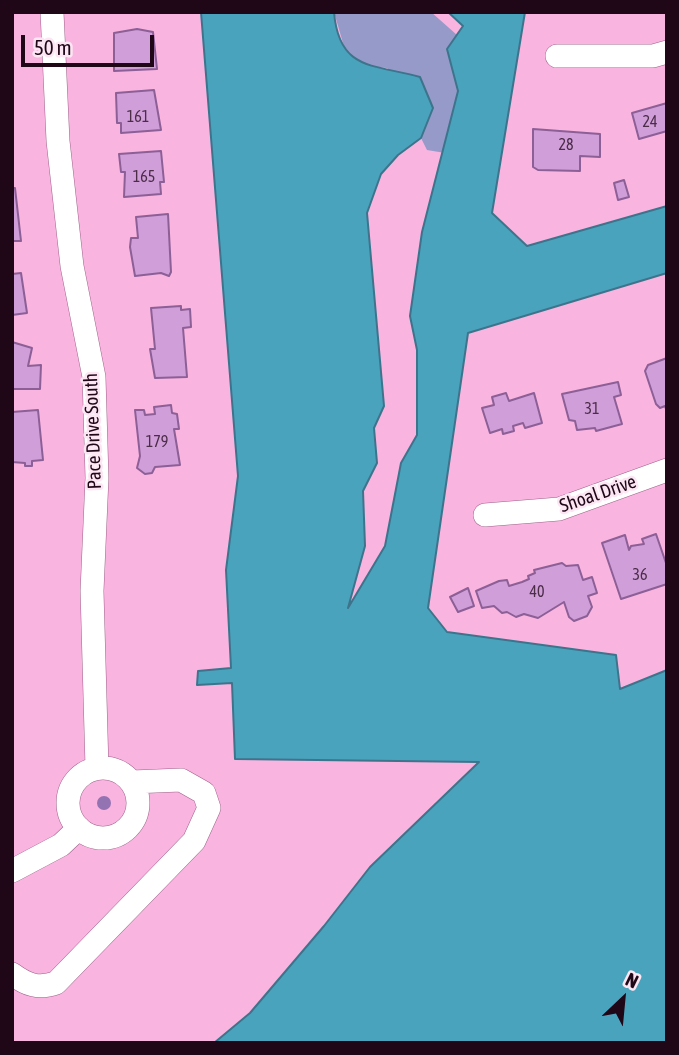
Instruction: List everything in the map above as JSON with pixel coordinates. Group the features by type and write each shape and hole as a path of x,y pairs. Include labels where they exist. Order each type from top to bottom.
{"street":[{"name":"Pace Drive South","path":"52,12 61,169 72,266 94,377 97,478 92,591 97,768"},
{"path":"557,55 653,56 667,52"},
{"name":"Shoal Drive","path":"485,515 559,509 667,470"},
{"path":"97,768 110,768 132,782 138,800 136,816 129,827 117,836 105,838 86,834 70,816 67,804 71,787 79,777 97,768"},
{"path":"12,974 25,983 41,988 56,984 194,841 209,808 204,793 181,780 132,782"},
{"path":"12,871 61,845 79,828"}],"shaded area":[{"path":"201,12 334,12 343,46 352,56 374,67 420,77 433,108 421,138 398,155 381,174 367,213 384,406 374,428 377,463 363,491 365,546 348,608 385,546 401,463 417,435 417,350 410,316 422,232 458,91 447,49 463,26 448,12 525,12 492,213 527,246 667,206 667,273 468,333 428,608 447,632 616,655 620,689 667,670 667,1043 214,1043 250,1013 370,867 479,762 235,759 232,683 197,685 198,671 231,668 226,570 238,476"},
{"path":"334,12 431,12 457,35 447,49 458,91 445,153 427,150 421,138 433,108 387,68 362,66 345,50"}],"building":[{"path":"137,29 153,32 157,69 114,71 114,33"},
{"path":"154,90 161,130 121,133 121,123 117,123 116,93"},
{"path":"667,103 667,131 639,139 632,113"},
{"path":"533,129 600,134 600,157 580,156 580,171 538,170 533,167"},
{"path":"161,151 164,182 160,182 161,194 124,197 125,172 121,172 119,154"},
{"path":"624,180 629,197 618,200 614,183"},
{"path":"12,188 15,188 21,241 12,241"},
{"path":"168,214 169,276 161,273 135,276 130,247 131,238 138,238 136,217"},
{"path":"21,273 27,313 12,315 12,274"},
{"path":"181,306 181,310 190,309 191,327 183,328 187,377 155,378 150,349 155,349 151,308"},
{"path":"12,342 32,348 28,366 41,365 40,389 12,389"},
{"path":"667,358 667,412 665,406 660,408 656,404 645,371 648,365"},
{"path":"618,382 621,395 614,397 622,424 596,431 595,428 577,430 575,421 569,420 562,394"},
{"path":"506,393 509,401 534,393 542,423 525,428 523,423 513,426 514,431 503,434 502,429 490,433 482,408 494,405 492,397"},
{"path":"171,405 172,413 177,414 179,429 174,429 180,465 155,467 152,473 145,474 137,468 140,456 135,410 144,410 145,415 155,414 154,407"},
{"path":"38,410 43,460 32,461 32,466 12,462 12,412"},
{"path":"656,534 667,566 667,584 621,599 602,543 625,535 629,550 631,546 644,544 642,539"},
{"path":"562,563 566,566 578,565 583,580 592,577 597,593 588,596 592,607 587,616 574,621 569,617 564,602 538,618 524,614 516,617 507,612 502,613 494,606 482,608 476,591 499,581 507,580 509,586 522,582 535,573 534,570"},
{"path":"468,588 474,606 458,612 450,597"}]}
